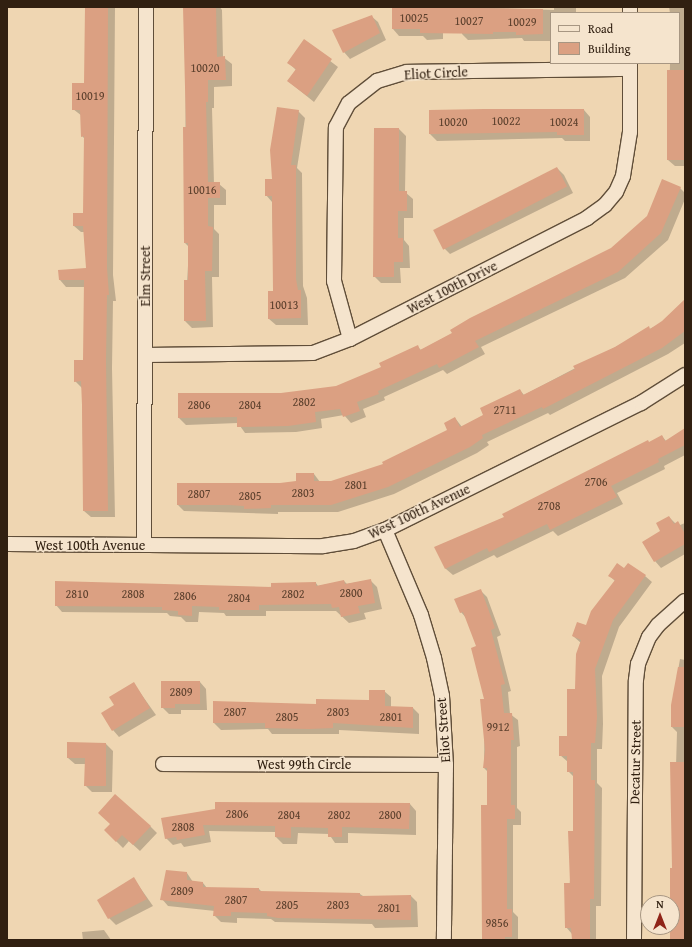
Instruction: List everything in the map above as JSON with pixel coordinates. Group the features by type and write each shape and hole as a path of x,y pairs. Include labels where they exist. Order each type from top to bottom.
{"street":[{"name":"Elm Street","path":"144,545 146,7"},
{"name":"West 100th Drive","path":"145,355 290,356 313,353 350,339 587,218 605,205 616,192 623,176 628,153 630,66"},
{"name":"Eliot Circle","path":"350,339 334,281 336,127 349,103 376,82 408,72 630,66"},
{"name":"West 100th Avenue","path":"7,544 323,546 354,541 385,530 641,403 685,375"},
{"name":"Eliot Street","path":"385,530 421,616 434,658 442,696 446,765 444,940"},
{"name":"Decatur Street","path":"634,940 636,680 638,664 649,637 658,624 685,601"},
{"name":"West 99th Circle","path":"163,764 446,765"}],"building":[{"path":"85,7 108,7 107,268 109,295 107,295 106,360 108,511 83,511 81,381 74,382 74,360 83,360 84,280 59,280 58,270 86,268 83,226 73,226 73,213 83,213 84,136 81,137 80,110 72,110 72,83 84,83"},
{"path":"183,7 216,7 217,57 225,56 226,80 208,80 208,102 206,102 208,182 220,182 220,198 208,198 208,226 213,227 212,271 205,271 206,321 184,321 184,280 188,280 188,243 184,243 183,127 186,127"},
{"path":"392,7 543,9 543,34 516,35 516,32 493,32 493,34 420,33 420,29 392,29"},
{"path":"372,15 380,33 343,53 332,30"},
{"path":"304,39 332,59 307,96 287,81 296,69 287,63"},
{"path":"667,70 685,70 685,160 667,160"},
{"path":"277,107 299,110 291,165 296,165 296,279 298,290 301,290 301,318 268,319 268,291 273,291 272,196 265,196 265,179 272,179 270,150"},
{"path":"584,109 584,135 557,135 557,132 429,134 429,110"},
{"path":"374,128 399,128 399,191 407,191 407,211 398,211 398,238 403,238 403,262 394,262 394,277 373,277"},
{"path":"557,167 567,187 443,250 433,230"},
{"path":"662,179 681,187 661,233 618,272 475,341 479,347 439,368 437,364 378,391 379,394 357,402 360,411 343,417 340,409 315,412 316,422 288,426 237,427 237,417 178,418 178,393 281,393 336,386 381,367 379,363 418,345 420,350 452,333 450,330 470,318 611,248 647,216"},
{"path":"685,299 685,331 662,348 543,409 542,407 482,435 483,438 470,447 388,487 331,505 271,505 271,508 244,509 244,506 229,505 177,505 177,483 280,483 296,481 296,473 314,473 314,481 331,481 383,464 382,462 447,430 444,423 455,417 460,427 483,415 480,408 520,389 523,395 575,369 573,366 615,347 649,326 650,329 662,321"},
{"path":"685,428 685,445 658,459 659,462 611,486 617,497 550,530 547,524 489,552 487,548 445,569 434,547 504,517 502,514 648,440 649,442 662,435 665,441"},
{"path":"669,516 674,524 678,521 685,534 685,544 654,562 642,542 660,531 656,523"},
{"path":"617,563 624,568 628,563 646,575 613,620 595,669 597,717 595,743 591,743 591,780 595,780 594,899 590,899 590,940 572,940 571,928 565,928 564,883 570,883 568,831 573,831 573,772 567,772 567,756 559,756 559,736 567,736 567,689 575,689 576,654 581,640 572,636 577,622 586,625 591,611 615,580 608,576"},
{"path":"371,579 375,603 358,606 360,613 341,617 339,607 332,608 331,604 259,605 259,610 219,610 219,607 192,606 192,616 178,615 178,611 162,610 162,607 55,606 55,581 271,587 271,583 316,582 316,586 344,580 345,584"},
{"path":"481,589 495,628 491,630 505,684 501,685 504,713 512,713 514,740 511,740 511,805 515,805 515,819 507,819 507,909 512,909 512,937 505,937 505,940 482,940 481,805 487,805 487,768 483,768 485,750 480,699 484,699 471,648 476,646 463,612 460,613 454,599"},
{"path":"678,667 685,667 685,727 671,727 671,705"},
{"path":"161,681 200,681 200,704 175,704 175,708 161,708"},
{"path":"134,682 150,708 112,731 101,713 114,705 109,697"},
{"path":"369,690 385,690 385,706 413,707 413,728 333,723 333,728 265,728 265,723 213,723 213,701 316,704 316,699 369,700"},
{"path":"67,742 106,743 106,786 84,786 85,758 67,758"},
{"path":"670,762 685,762 685,940 670,940 670,935 680,935 680,895 670,895 670,868 672,868"},
{"path":"115,794 151,826 133,845 122,835 116,842 104,830 110,824 98,813"},
{"path":"215,802 410,803 409,829 342,827 342,837 328,837 328,828 291,827 291,838 275,837 275,826 203,825 205,835 177,840 176,837 165,839 161,818 215,809"},
{"path":"166,870 187,872 187,880 203,882 203,887 259,888 259,891 360,893 360,896 411,895 411,920 278,918 267,916 267,913 231,912 231,916 213,916 214,906 160,900"},
{"path":"134,877 147,899 108,919 97,900"}]}
